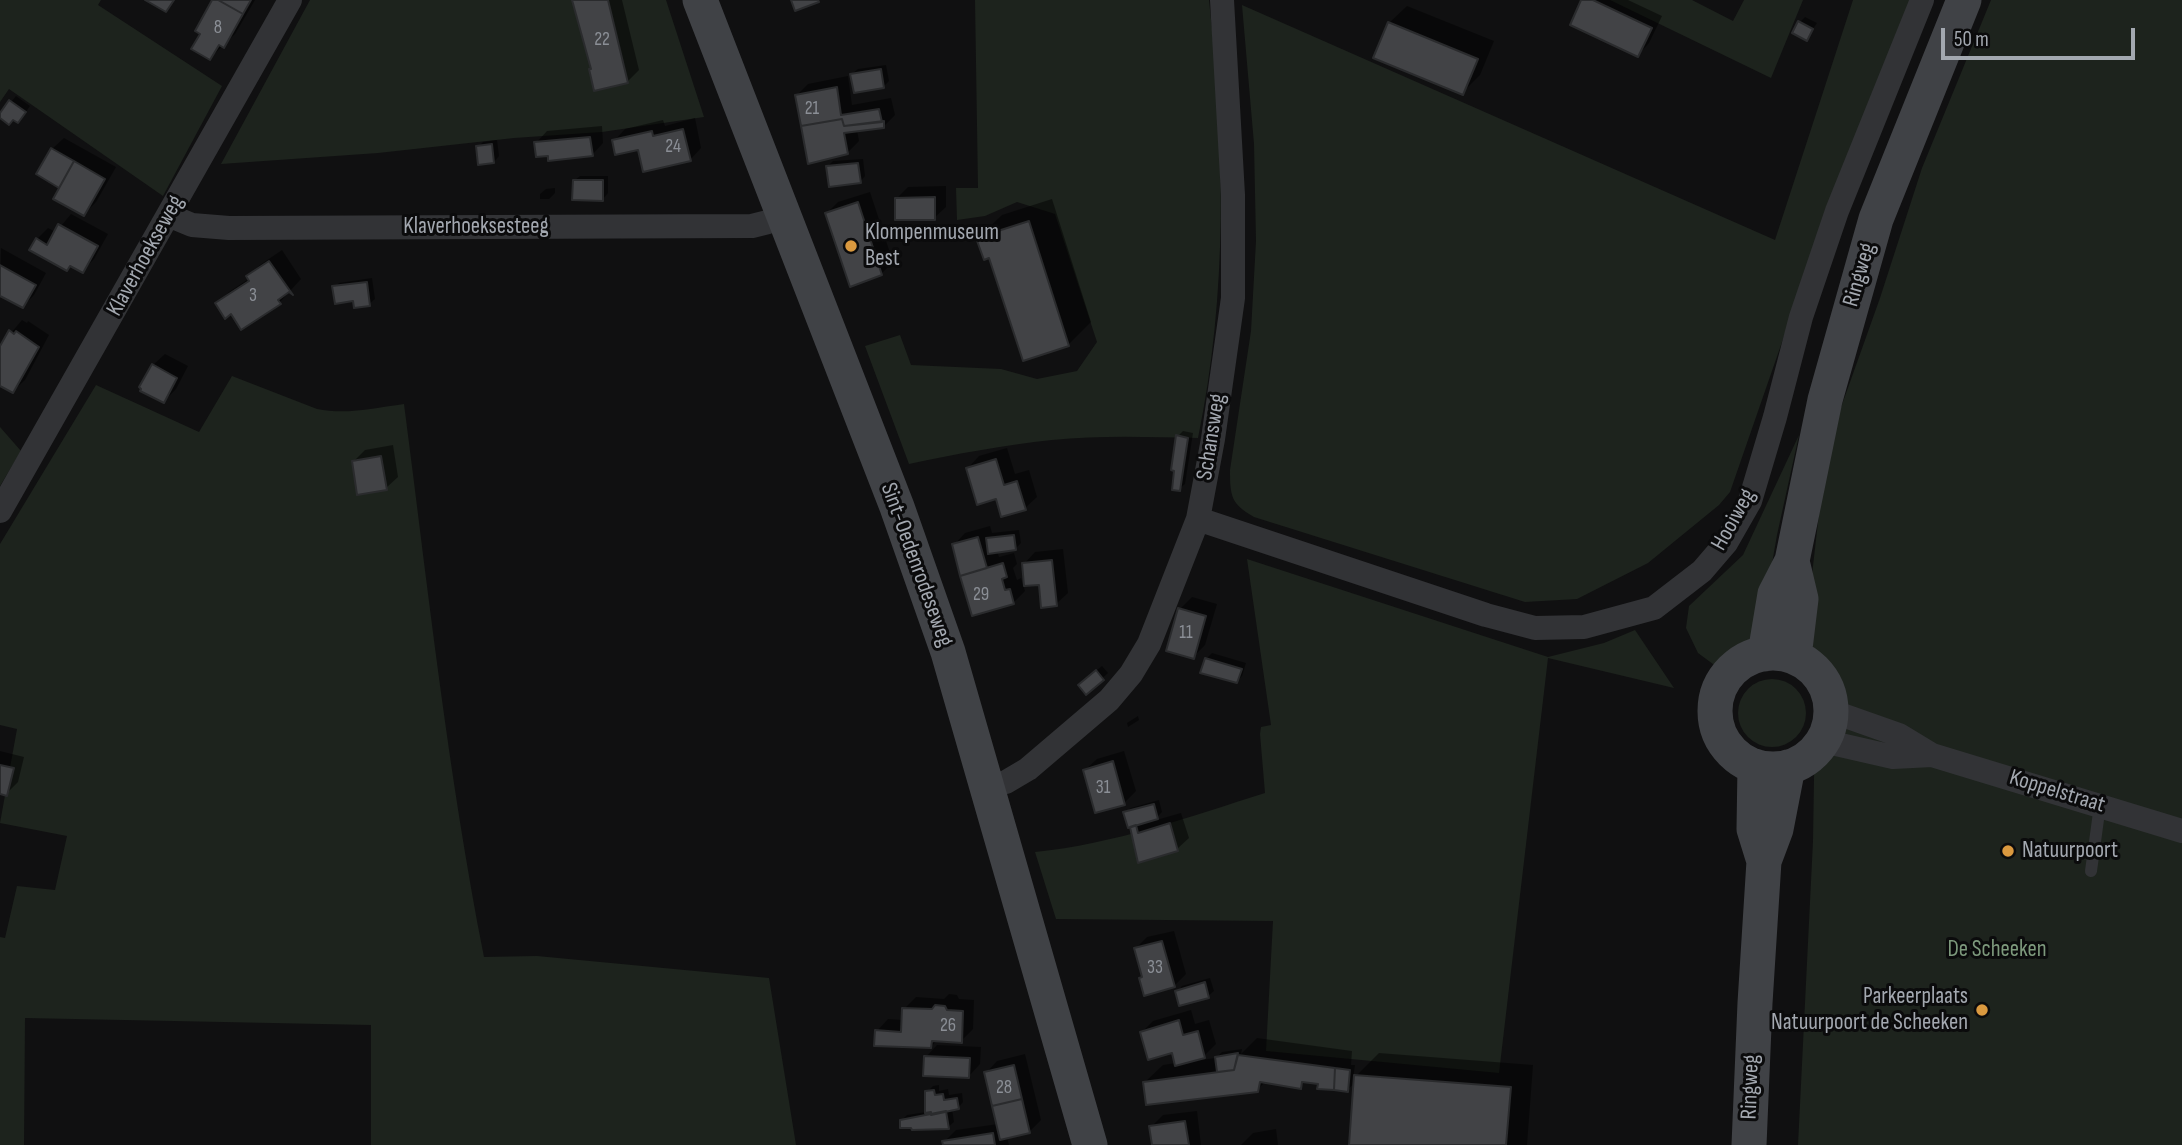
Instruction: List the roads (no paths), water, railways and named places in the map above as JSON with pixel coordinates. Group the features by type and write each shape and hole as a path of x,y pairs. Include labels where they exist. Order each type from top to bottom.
{"main road":[{"name":"Sint-Oedenrodeseweg","path":"700,0 897,507 947,652 1090,1145"},
{"name":"Ringweg","path":"1779,655 1775,594 1792,561 1825,400 1876,219 1964,0"},
{"path":"1779,655 1807,663 1817,673 1828,692 1827,726 1813,753 1800,763 1772,767 1740,759 1727,747 1719,732 1715,715 1717,698 1723,682 1734,668 1748,659 1779,655"},
{"name":"Ringweg","path":"1749,1145 1764,861 1776,830 1772,767"}],"street":[{"name":"Klaverhoekseweg","path":"0,511 290,0"},
{"name":"Schansweg","path":"987,788 1006,782 1028,769 1109,700 1131,674 1149,644 1198,519 1213,439 1233,298 1233,195 1222,0"},
{"name":"Hooiweg","path":"1198,519 1486,615 1535,628 1584,627 1654,608 1702,571 1726,543 1750,501 1801,317 1837,211 1922,0"},
{"name":"Klaverhoeksesteeg","path":"169,215 192,225 229,228 751,226 783,215"},
{"name":"Koppelstraat","path":"1827,726 1899,735 1932,755 2182,831"}],"lane":[{"path":"2091,871 2100,805"}],"place":[{"name":"Klompenmuseum Best","path":"851,246"},
{"name":"Natuurpoort","path":"2008,851"},
{"name":"Parkeerplaats Natuurpoort de Scheeken","path":"1982,1010"}],"park label":[{"name":"De Scheeken","path":"1997,950"}]}
